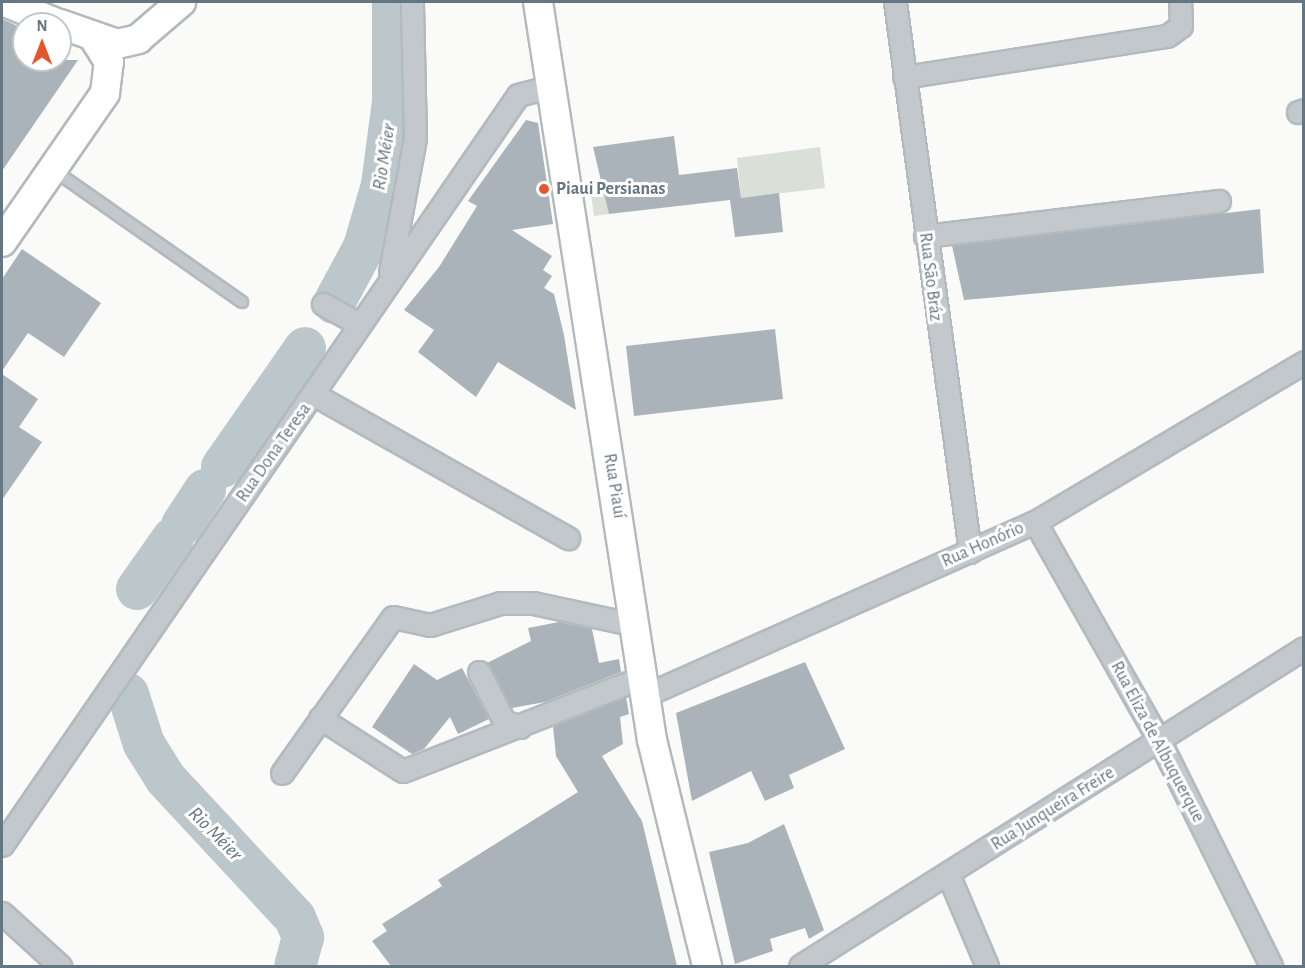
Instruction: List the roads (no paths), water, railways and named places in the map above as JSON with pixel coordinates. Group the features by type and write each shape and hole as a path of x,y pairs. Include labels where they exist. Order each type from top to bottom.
{"street":[{"path":"5,2 30,12"},
{"path":"72,29 117,44 138,39 181,2"},
{"path":"388,282 415,138 412,2"},
{"name":"Rua Piauí","path":"538,2 656,759 707,966"},
{"name":"Rua São Bráz","path":"895,2 925,236 970,552"},
{"path":"904,77 1167,36 1181,26 1180,2"},
{"path":"2,242 105,93 109,62 94,38"},
{"name":"Rua Dona Teresa","path":"2,845 315,395 359,324 518,95 540,88 554,102"},
{"path":"925,236 1219,201"},
{"path":"331,309 359,324"},
{"name":"Rua Honório","path":"320,717 403,771 645,686 970,552 1035,522 1304,362"},
{"path":"315,395 568,538"},
{"name":"Rua Eliza de Albuquerque","path":"1035,522 1160,742 1271,966"},
{"path":"282,773 393,617 430,625 500,603 534,603 636,625"},
{"name":"Rua Junqueira Freire","path":"800,966 1160,742 1304,648"},
{"path":"479,672 504,721 520,728"},
{"path":"948,874 987,966"},
{"path":"2,914 60,966"}],"lane":[{"path":"52,169 242,302"}],"waterway":[{"name":"Rio Méier","path":"334,303 364,247 382,185 393,102 393,2"},
{"name":"Rio Méier","path":"222,467 305,348"},
{"name":"Rio Méier","path":"182,525 205,490"},
{"name":"Rio Méier","path":"137,589 173,538"},
{"name":"Rio Méier","path":"128,694 144,744 165,778 295,918 303,937 295,966"}],"place":[{"name":"Piaui Persianas","path":"544,189"}]}
